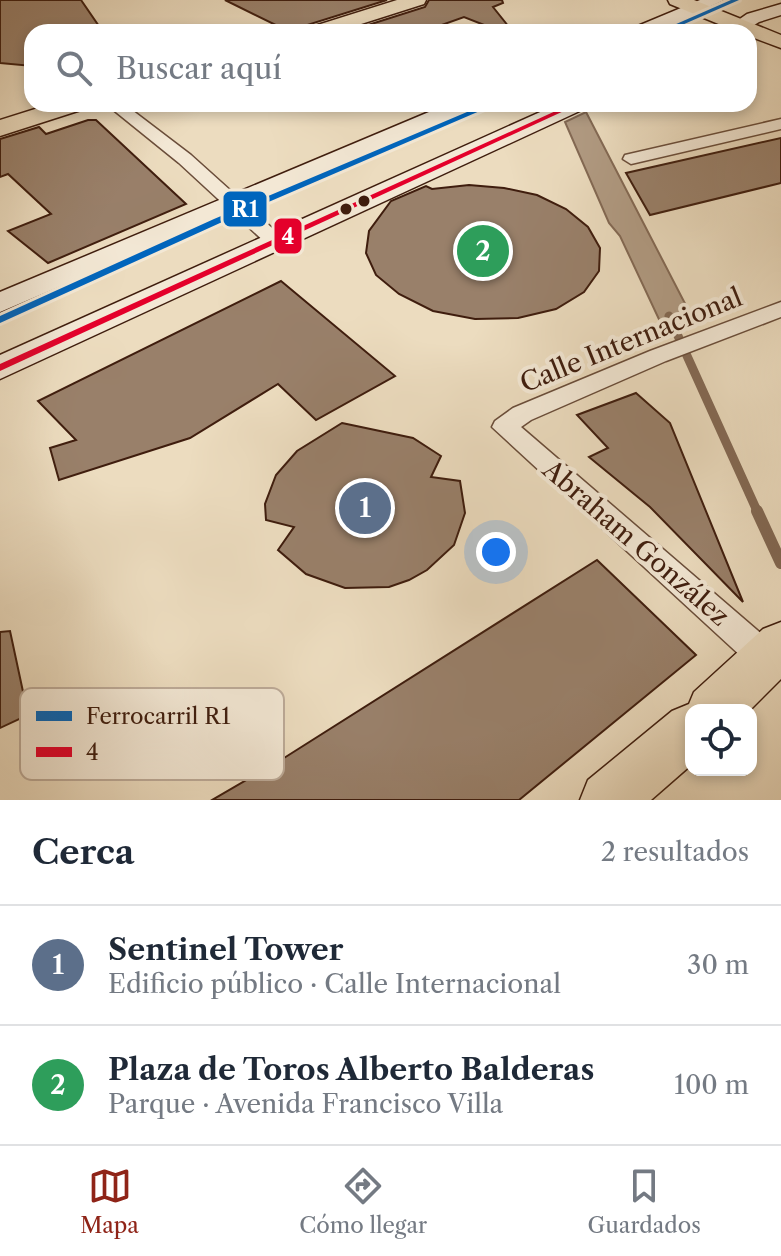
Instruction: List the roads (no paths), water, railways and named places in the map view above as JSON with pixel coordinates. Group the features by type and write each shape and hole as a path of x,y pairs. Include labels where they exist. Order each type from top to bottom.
{"main road":[{"path":"340,24 417,0"},
{"path":"655,24 696,3 728,24"},
{"path":"743,24 781,9"},
{"path":"757,35 781,42"},
{"path":"0,128 51,112"},
{"path":"0,303 447,112"},
{"path":"0,368 558,112"},
{"path":"719,704 774,652"},
{"path":"608,800 685,735"}],"street":[{"path":"124,112 234,201 275,241"},
{"path":"631,159 781,124"},
{"name":"Calle Internacional","path":"504,427 522,414 658,356 781,309"},
{"name":"Abraham González","path":"504,427 774,652"}],"waterway":[{"path":"669,316 758,513"},
{"path":"757,511 781,563"}],"rail line":[{"name":"R1","path":"680,24 736,0"},
{"name":"R1","path":"0,320 217,221 473,112"}],"place":[{"name":"Plaza de Toros Alberto Balderas","path":"483,251"},
{"name":"Sentinel Tower","path":"365,508"}]}
